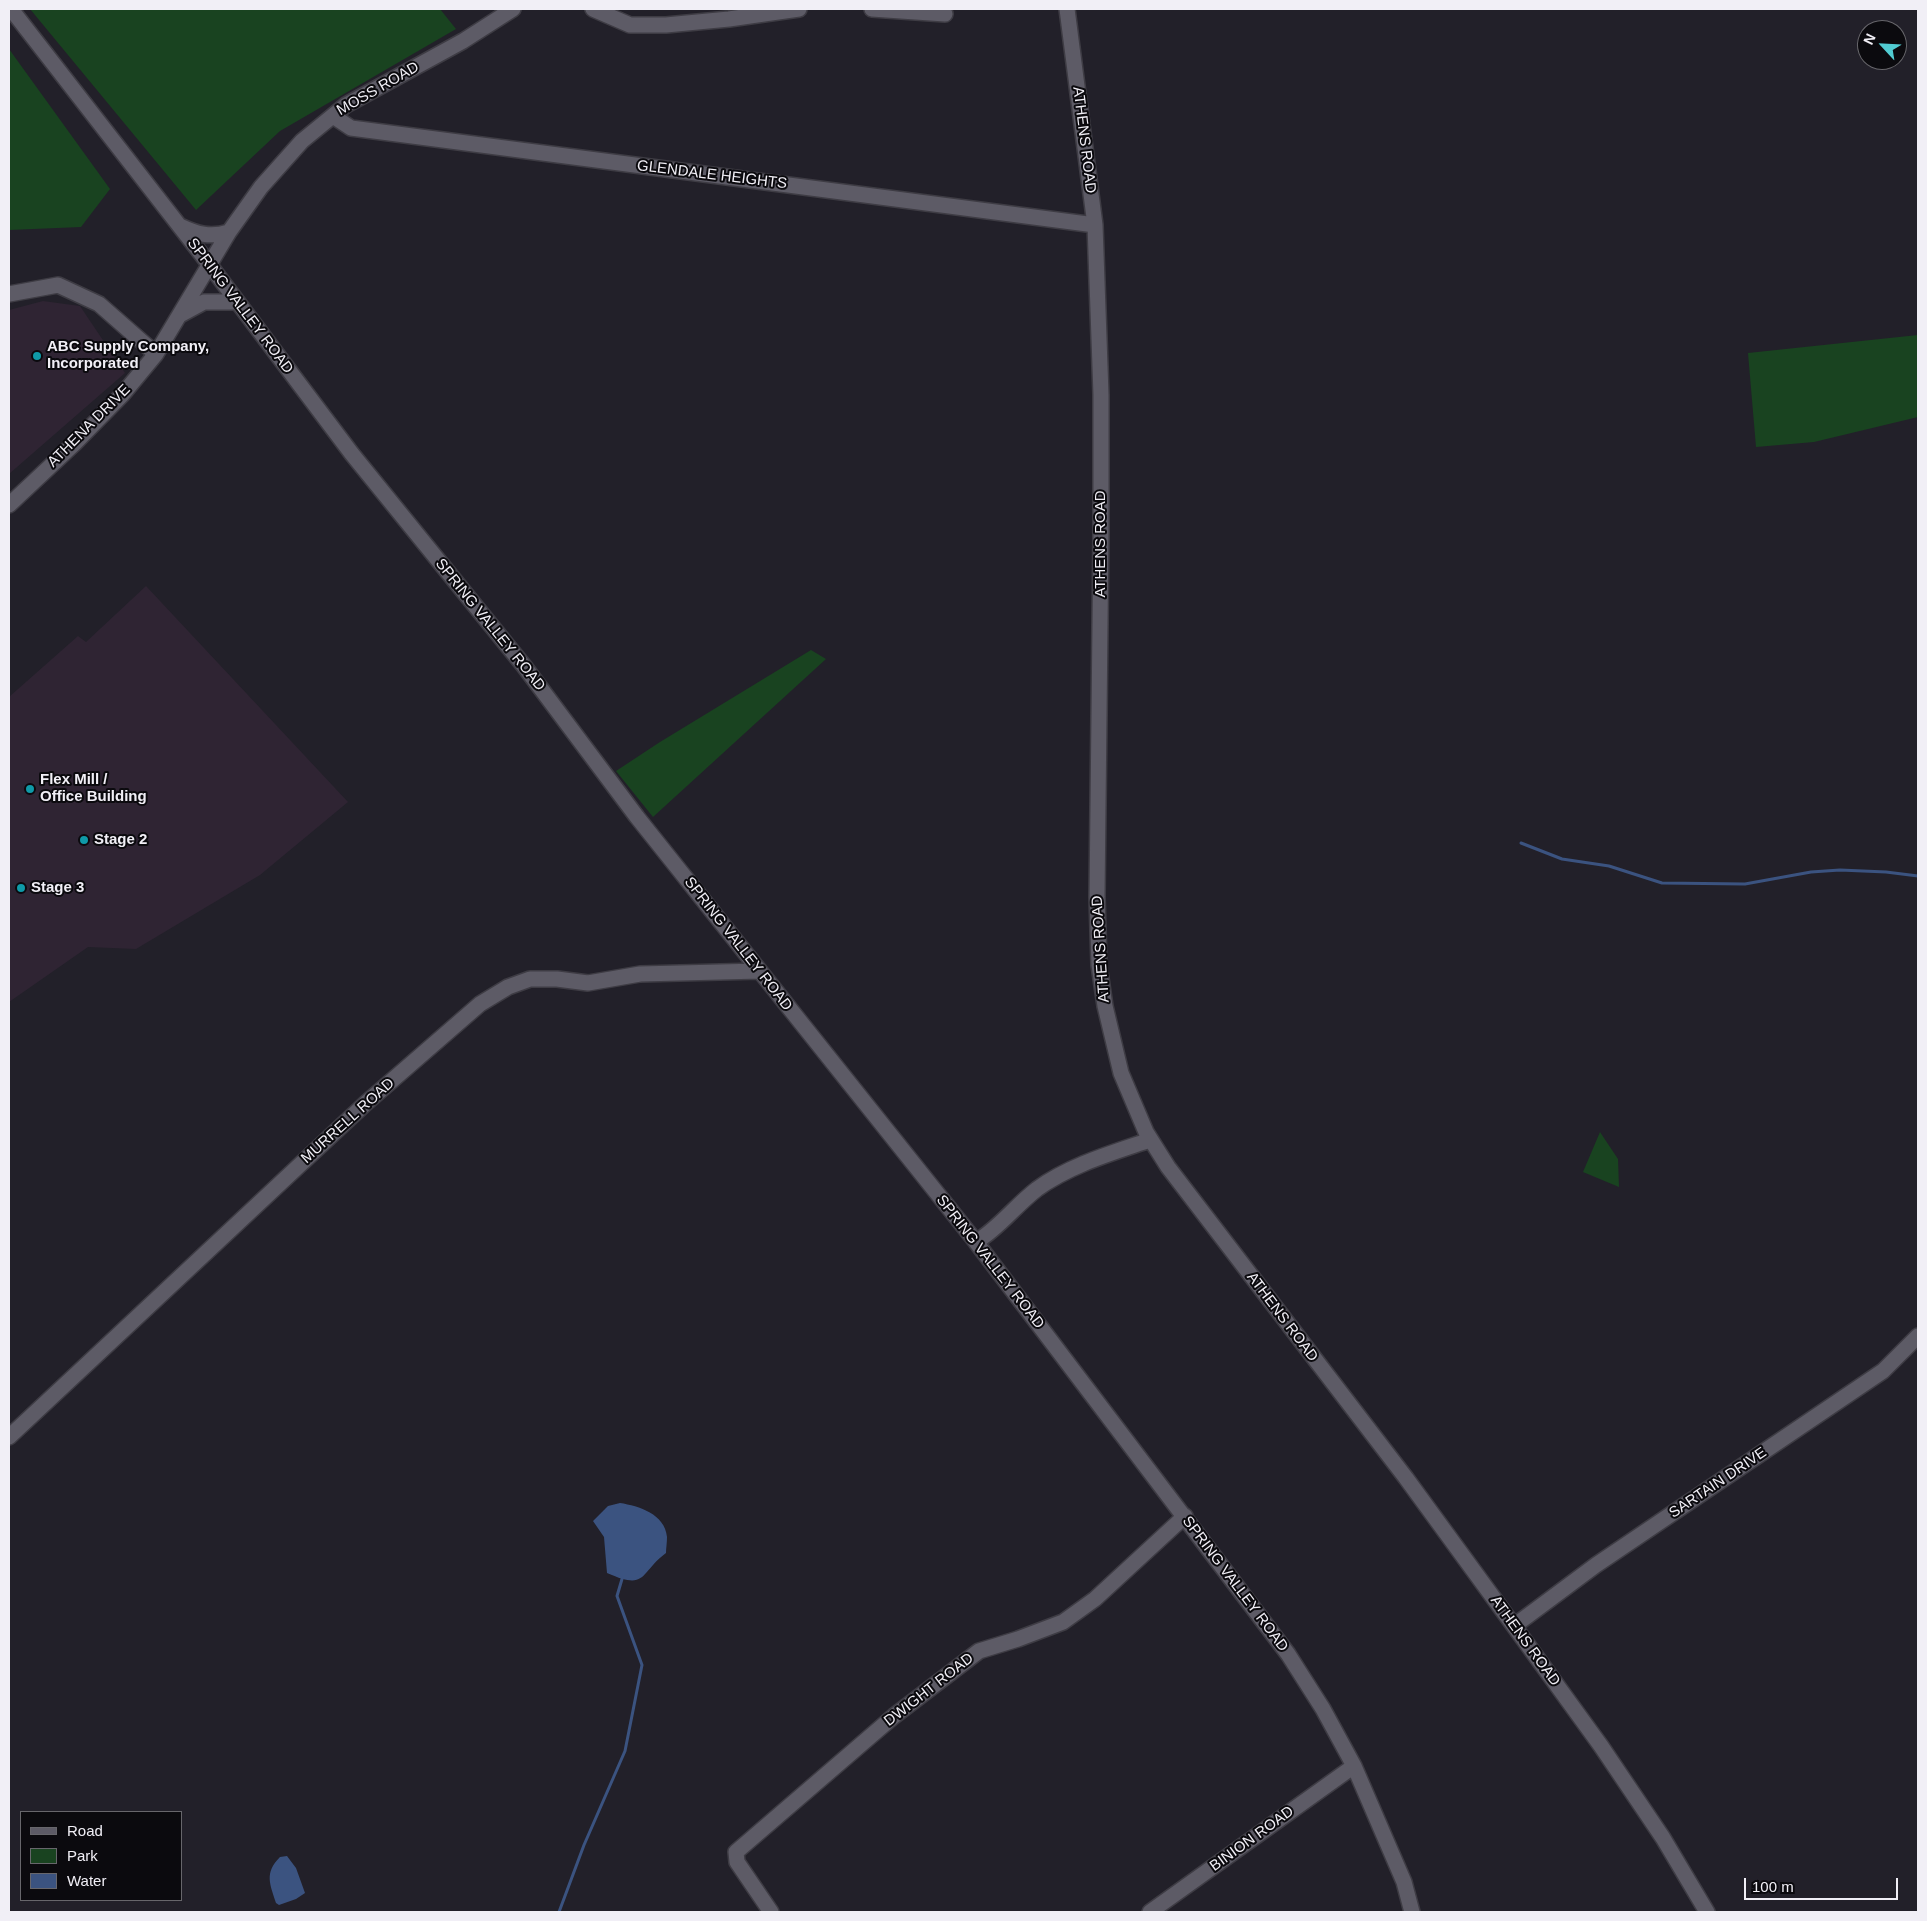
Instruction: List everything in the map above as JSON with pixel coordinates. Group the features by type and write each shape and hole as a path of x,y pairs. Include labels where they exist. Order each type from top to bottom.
{"street":[{"name":"SPRING VALLEY ROAD","path":"11,9 180,226 348,448 524,666 637,817 976,1242 1288,1654 1323,1709 1354,1766 1404,1882 1412,1912"},
{"name":"MOSS ROAD","path":"209,264 261,187 302,141 346,105 463,40 513,9"},
{"path":"593,9 630,25 675,24 729,19 800,9"},
{"path":"872,9 945,14"},
{"name":"ATHENS ROAD","path":"1068,9 1095,226 1101,395 1102,534 1096,898 1099,965 1105,1006 1121,1073 1150,1140 1168,1167 1406,1478 1601,1746 1663,1838 1707,1912"},
{"name":"GLENDALE HEIGHTS","path":"332,116 351,128 1095,226"},
{"path":"180,226 196,234 208,236 229,232"},
{"name":"ATHENA DRIVE","path":"9,505 75,443 122,395 156,354 209,264"},
{"path":"9,294 58,285 99,304 156,354"},
{"path":"177,317 204,302 238,302"},
{"name":"MURRELL ROAD","path":"9,1437 366,1103 480,1004 508,987 530,979 557,979 588,983 640,974 760,971"},
{"path":"976,1242 991,1232 1027,1197 1058,1176 1112,1153 1150,1140"},
{"name":"SARTAIN DRIVE","path":"1514,1626 1596,1565 1883,1371 1918,1336"},
{"name":"DWIGHT ROAD","path":"768,1909 737,1862 736,1852 894,1716 979,1651 1063,1622 1095,1599 1185,1516"},
{"name":"BINION ROAD","path":"1150,1912 1354,1766"}],"shaded area":[{"path":"43,301 80,306 125,373 9,474 9,310"},
{"path":"146,586 348,802 260,875 136,949 88,947 9,1002 9,697 78,636 86,642"}],"green space":[{"path":"30,9 440,9 456,29 280,131 196,210"},
{"path":"9,49 110,189 81,227 9,230"},
{"path":"1918,335 1918,417 1814,442 1756,447 1748,353"},
{"path":"811,650 826,659 653,817 616,771"},
{"path":"1600,1132 1618,1159 1619,1187 1583,1172"}],"water":[{"path":"620,1503 650,1512 661,1522 667,1537 666,1553 637,1580 620,1578 607,1573 604,1537 593,1521 608,1506"},
{"path":"287,1856 296,1868 305,1893 296,1899 279,1905 276,1903 272,1890 270,1874 280,1857"}],"waterway":[{"path":"1521,843 1562,859 1609,866 1662,883 1745,884 1811,872 1840,870 1886,872 1918,876"},
{"path":"559,1912 584,1845 625,1751 642,1665 617,1596 622,1579"}],"place":[{"name":"ABC Supply Company, Incorporated","path":"37,356"},
{"name":"Flex Mill / Office Building","path":"30,789"},
{"name":"Stage 2","path":"84,840"},
{"name":"Stage 3","path":"21,888"}]}
